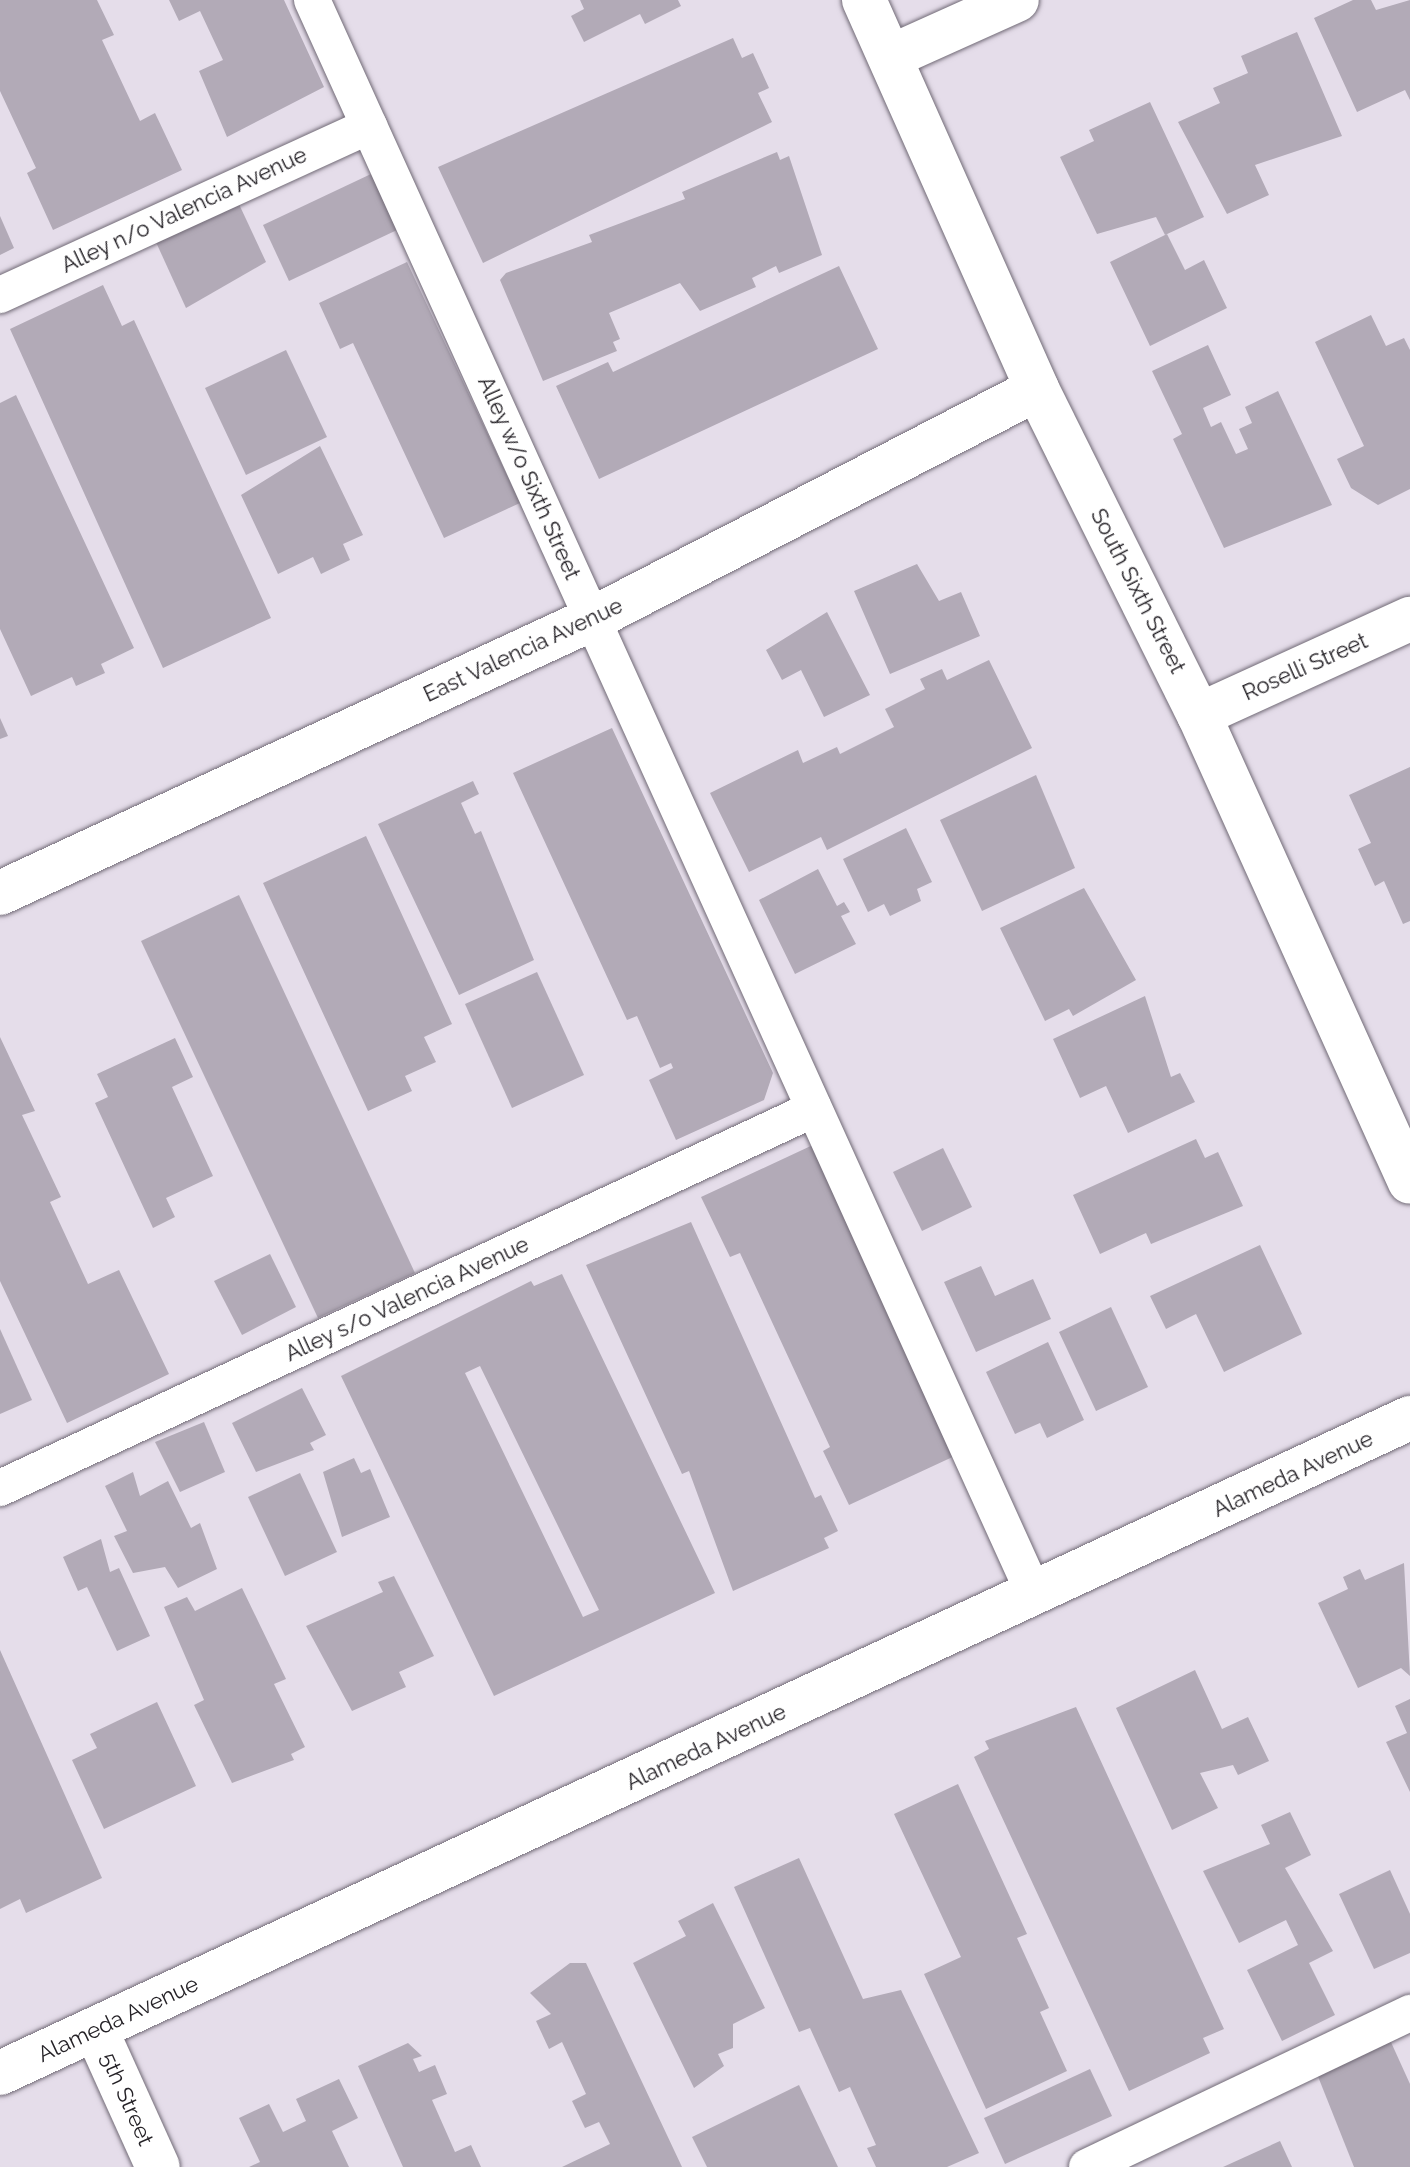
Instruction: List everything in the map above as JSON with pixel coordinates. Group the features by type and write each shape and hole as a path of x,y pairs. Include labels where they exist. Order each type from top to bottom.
{"street":[{"name":"South Sixth Street","path":"864,0 1037,389 1199,715 1410,1182"},
{"path":"890,57 1017,0"},
{"name":"East Valencia Avenue","path":"0,893 592,619 1037,389"},
{"name":"Roselli Street","path":"1199,715 1410,619"},
{"name":"Alameda Avenue","path":"0,2073 1035,1596 1410,1418"},
{"name":"5th Street","path":"96,2030 158,2167"}],"lane":[{"name":"Alley w/o Sixth Street","path":"312,0 1035,1596"},
{"name":"Alley n/o Valencia Avenue","path":"0,295 369,126"},
{"name":"Alley s/o Valencia Avenue","path":"0,1488 819,1120"},
{"path":"1087,2167 1410,2013"}],"building":[{"path":"0,0 97,0 114,35 102,40 140,121 155,113 182,170 53,230 27,173 36,168 0,91"},
{"path":"169,0 284,0 324,87 227,137 199,71 223,60 200,11 179,21"},
{"path":"580,0 678,0 681,6 645,24 640,14 584,42 571,16 584,9"},
{"path":"1353,0 1371,0 1376,10 1410,0 1410,100 1405,90 1357,112 1314,18"},
{"path":"1297,32 1342,136 1255,165 1269,195 1227,214 1178,122 1220,103 1213,88 1248,73 1241,56"},
{"path":"733,38 742,58 753,53 769,88 758,93 772,122 483,263 438,167"},
{"path":"1150,102 1204,217 1165,235 1156,217 1097,234 1060,157 1094,141 1089,130"},
{"path":"777,152 780,160 789,156 822,255 779,273 776,266 752,278 756,287 700,311 680,283 609,313 620,339 613,342 617,351 543,381 500,280 506,273 592,242 589,235 685,199 682,192"},
{"path":"371,174 397,230 289,281 263,225"},
{"path":"238,202 266,262 186,308 155,240"},
{"path":"0,216 14,248 0,255"},
{"path":"1167,234 1185,270 1204,260 1227,308 1150,346 1110,262"},
{"path":"407,262 520,503 444,538 353,343 340,349 319,303"},
{"path":"839,266 878,349 599,479 556,386 608,362 613,372"},
{"path":"103,285 122,326 134,320 271,618 163,668 10,329"},
{"path":"1371,315 1386,346 1404,338 1410,350 1410,489 1378,505 1351,488 1337,459 1364,446 1315,342"},
{"path":"1208,345 1231,395 1203,408 1211,427 1221,422 1236,454 1248,449 1239,429 1252,423 1245,407 1278,391 1332,505 1224,548 1173,439 1182,434 1152,371"},
{"path":"286,350 327,437 246,475 205,388"},
{"path":"16,395 134,648 101,664 105,673 76,686 72,677 31,696 0,629 0,403"},
{"path":"320,446 363,535 343,544 350,560 321,574 313,557 278,574 241,495"},
{"path":"917,564 939,601 961,592 980,636 890,674 854,591"},
{"path":"827,612 870,695 824,717 801,670 782,680 766,650"},
{"path":"989,660 1032,748 827,850 821,837 749,872 710,793 798,750 803,763 837,747 840,754 894,727 885,709 925,689 920,679 942,669 947,680"},
{"path":"0,718 8,736 0,739"},
{"path":"612,728 773,1073 764,1100 676,1140 649,1080 673,1068 671,1063 660,1068 637,1016 627,1020 513,773"},
{"path":"1410,767 1410,921 1403,924 1384,881 1375,886 1358,849 1371,843 1349,795"},
{"path":"1036,775 1075,868 982,911 940,820"},
{"path":"473,781 479,794 461,803 475,834 481,831 534,960 459,995 378,824"},
{"path":"906,828 932,882 917,889 921,901 890,916 884,904 868,912 843,859"},
{"path":"366,836 452,1024 424,1037 436,1062 405,1076 412,1091 368,1111 263,883"},
{"path":"818,869 837,906 844,902 850,912 841,916 856,944 795,974 759,900"},
{"path":"1084,888 1136,980 1073,1016 1069,1009 1045,1021 1000,928"},
{"path":"239,895 415,1273 318,1318 141,941"},
{"path":"537,972 584,1075 512,1108 465,1004"},
{"path":"1145,996 1171,1077 1180,1073 1195,1102 1128,1133 1106,1086 1080,1098 1053,1039"},
{"path":"0,1037 35,1111 22,1115 61,1197 50,1202 88,1284 119,1270 169,1374 67,1423 0,1281"},
{"path":"175,1038 193,1077 172,1087 213,1176 166,1198 175,1217 153,1228 95,1103 108,1097 97,1074"},
{"path":"1196,1139 1205,1158 1218,1152 1243,1206 1151,1244 1146,1233 1100,1254 1073,1195"},
{"path":"815,1144 959,1454 849,1505 823,1451 830,1447 740,1253 730,1257 701,1197"},
{"path":"943,1148 972,1207 922,1231 893,1172"},
{"path":"691,1222 815,1498 821,1495 838,1531 824,1538 829,1548 733,1591 689,1471 682,1474 586,1265"},
{"path":"1260,1245 1302,1334 1224,1372 1196,1314 1166,1329 1150,1296"},
{"path":"270,1254 296,1307 242,1335 214,1281"},
{"path":"981,1266 995,1296 1033,1279 1051,1319 976,1352 944,1282"},
{"path":"562,1274 715,1593 494,1696 341,1376 531,1281 534,1286","holes":["480,1366 599,1610 583,1617 465,1373"]},
{"path":"1111,1307 1148,1387 1096,1411 1059,1332"},
{"path":"0,1329 32,1400 0,1414"},
{"path":"1048,1342 1084,1420 1047,1438 1040,1423 1015,1434 986,1372"},
{"path":"302,1388 326,1435 310,1443 314,1450 256,1472 232,1423"},
{"path":"204,1422 225,1472 180,1492 155,1442"},
{"path":"354,1458 361,1473 370,1469 390,1517 342,1537 323,1472"},
{"path":"133,1472 140,1496 168,1481 191,1528 200,1523 217,1569 178,1588 165,1567 133,1573 114,1536 127,1531 105,1486"},
{"path":"300,1473 337,1552 285,1576 248,1497"},
{"path":"101,1539 110,1572 119,1568 150,1636 117,1651 87,1587 78,1591 63,1557"},
{"path":"1404,1563 1410,1676 1401,1668 1358,1688 1318,1603 1348,1589 1343,1577 1360,1569 1365,1580"},
{"path":"394,1576 434,1656 399,1672 406,1687 352,1711 306,1626 383,1592 378,1582"},
{"path":"242,1588 286,1679 274,1684 305,1747 291,1754 294,1760 232,1783 194,1705 204,1700 164,1607 187,1597 195,1611"},
{"path":"0,1650 102,1878 26,1913 20,1899 0,1909"},
{"path":"1195,1670 1222,1729 1248,1717 1269,1761 1238,1775 1233,1765 1200,1773 1218,1808 1172,1830 1116,1708"},
{"path":"1410,1699 1410,1792 1386,1742 1407,1733 1395,1706"},
{"path":"157,1702 196,1786 104,1829 72,1760 97,1748 90,1734"},
{"path":"1076,1707 1224,2029 1203,2038 1210,2053 1129,2091 974,1757 989,1749 985,1741"},
{"path":"958,1784 1027,1934 1017,1938 1049,2008 1040,2012 1067,2071 986,2109 924,1974 961,1957 894,1814"},
{"path":"1290,1812 1311,1855 1285,1868 1333,1951 1309,1963 1335,2015 1282,2041 1247,1970 1298,1945 1286,1920 1239,1943 1203,1871 1270,1844 1261,1825"},
{"path":"799,1858 863,1999 901,1990 979,2153 947,2167 876,2167 867,2148 876,2145 850,2087 839,2092 810,2028 799,2032 734,1887"},
{"path":"1390,1870 1410,1914 1410,1953 1374,1969 1339,1894"},
{"path":"713,1903 765,2008 733,2024 733,2048 718,2054 724,2066 694,2088 633,1963 686,1936 678,1921"},
{"path":"570,1963 586,1963 682,2167 562,2167 610,2144 599,2122 585,2128 572,2101 586,2094 562,2042 549,2049 536,2021 551,2014 530,1993"},
{"path":"1390,2040 1410,2084 1410,2167 1354,2167 1317,2074"},
{"path":"408,2043 422,2056 413,2059 419,2072 435,2065 447,2094 432,2100 455,2152 471,2145 481,2167 403,2167 358,2066"},
{"path":"1090,2069 1112,2116 1005,2164 984,2118"},
{"path":"339,2079 358,2118 332,2131 349,2167 249,2167 260,2162 239,2118 269,2104 283,2132 306,2121 296,2099"},
{"path":"799,2085 838,2167 707,2167 692,2137"},
{"path":"1280,2141 1292,2167 1223,2167"}]}
